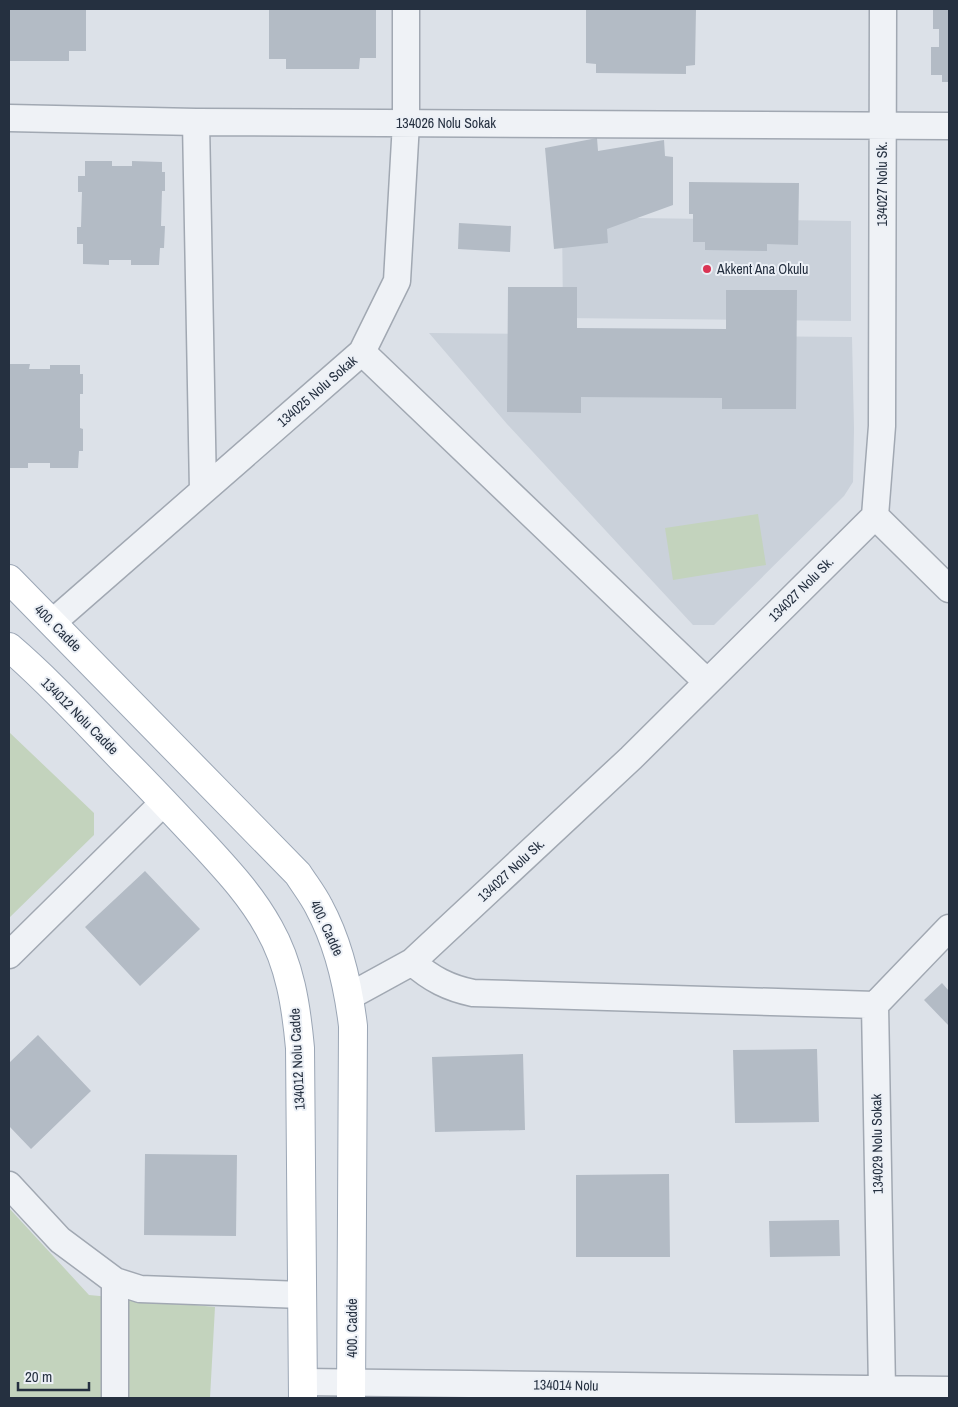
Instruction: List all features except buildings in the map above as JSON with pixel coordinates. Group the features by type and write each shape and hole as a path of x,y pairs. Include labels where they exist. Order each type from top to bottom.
{"main road":[{"name":"400. Cadde","path":"9,578 298,874 318,905 334,939 343,965 350,996 353,1026 351,1390"},
{"name":"134012 Nolu Cadde","path":"12,654 164,802 249,896 269,928 286,968 296,1007 300,1048 303,1390"}],"street":[{"name":"134025 Nolu Sokak","path":"53,622 362,352 397,281 406,123 406,9"},
{"name":"134027 Nolu Sk.","path":"350,996 412,962 631,758 874,516 882,426 883,9"},
{"name":"134026 Nolu Sokak","path":"9,118 196,122 949,126"},
{"path":"196,122 203,491"},
{"path":"362,352 707,682"},
{"path":"874,516 949,589"},
{"path":"9,955 164,802"},
{"path":"412,962 425,974 440,983 473,993 875,1005 949,928"},
{"name":"134029 Nolu Sokak","path":"875,1005 882,1390"},
{"path":"9,1185 60,1240 115,1281 140,1289 302,1295"},
{"path":"115,1281 115,1398"},
{"name":"134014 Nolu","path":"303,1390 949,1390"}],"shaded area":[{"name":"Akkent Ana Okulu","path":"562,217 851,221 851,321 563,318"},
{"path":"429,333 852,337 853,482 844,496 714,625 693,625 507,424"}],"green space":[{"path":"758,514 766,565 673,580 665,528"},
{"path":"9,732 94,813 94,835 9,918"},
{"path":"9,1208 89,1295 215,1307 210,1398 9,1398"}],"place":[{"name":"Akkent Ana Okulu","path":"707,269"}]}
